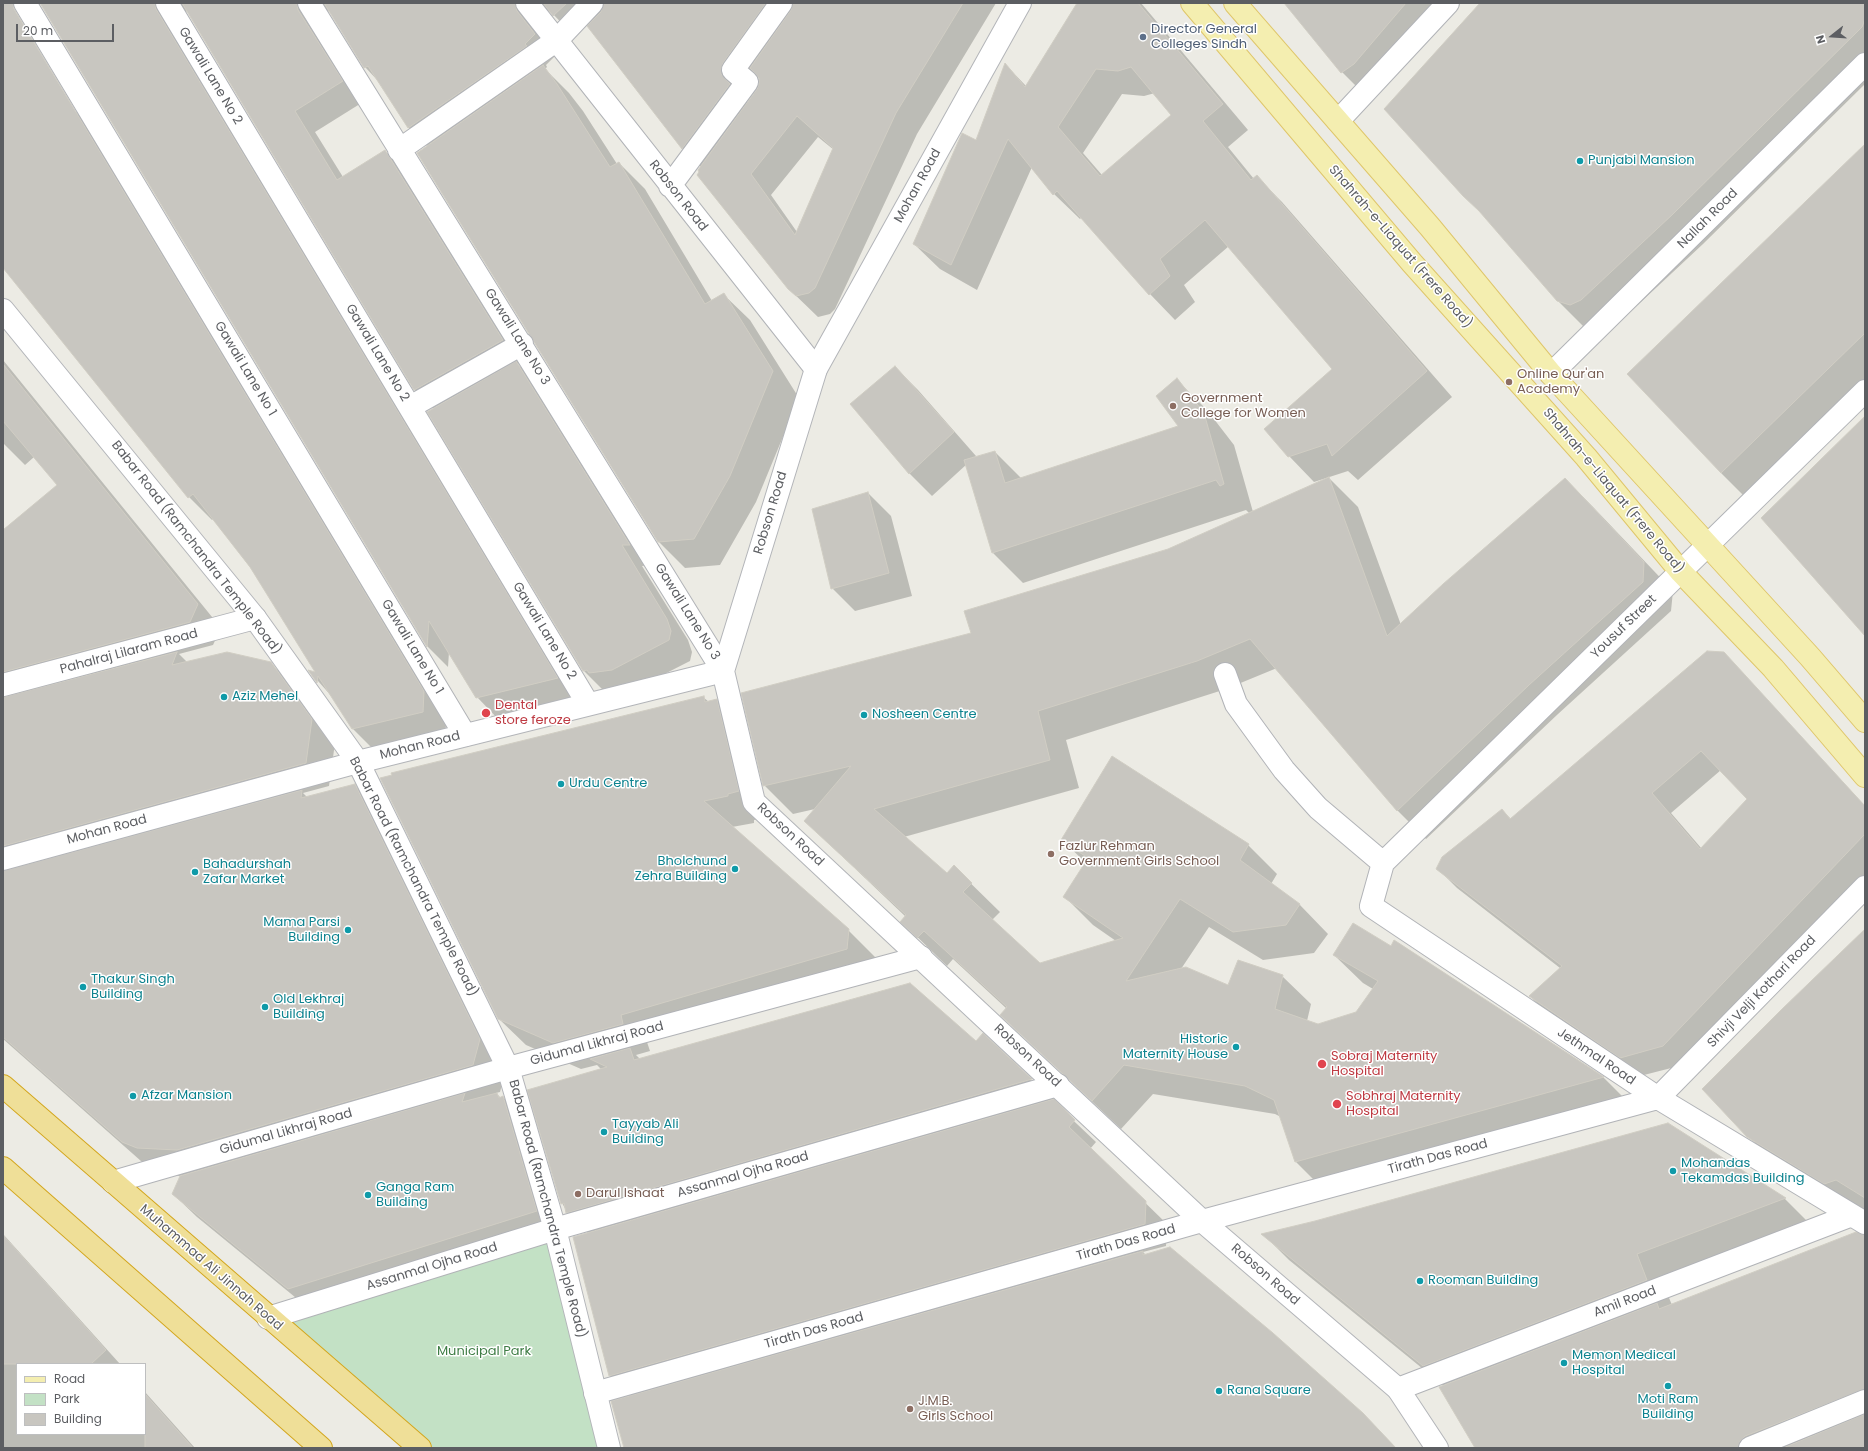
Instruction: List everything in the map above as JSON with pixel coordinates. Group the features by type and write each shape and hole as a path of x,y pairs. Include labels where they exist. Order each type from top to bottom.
{"highway":[{"name":"Muhammad Ali Jinnah Road","path":"3,1086 268,1318 420,1448"},
{"path":"6,1175 321,1448"}],"main road":[{"name":"Shahrah-e-Liaquat (Frere Road)","path":"1192,3 1412,263 1599,472 1681,572 1773,668 1865,776"},
{"path":"1235,3 1430,228 1551,374 1708,545 1865,721"}],"street":[{"name":"Gawali Lane No 1","path":"25,3 465,735"},
{"name":"Gawali Lane No 2","path":"167,3 588,704"},
{"name":"Gawali Lane No 3","path":"309,3 399,150 522,344 723,671"},
{"name":"Robson Road","path":"527,3 816,369 723,671 754,802 1202,1221 1398,1390 1437,1448"},
{"path":"399,150 557,40 592,3"},
{"path":"670,186 747,82 733,70 781,3"},
{"name":"Mohan Road","path":"816,369 1020,3"},
{"path":"1338,121 1448,3"},
{"name":"Nallah Road","path":"1551,374 1865,64"},
{"name":"Babar Road (Ramchandra Temple Road)","path":"3,310 255,618 358,762 508,1068 555,1229 609,1448"},
{"path":"410,407 522,344"},
{"name":"Yousuf Street","path":"1383,863 1865,391"},
{"name":"Pahalraj Lilaram Road","path":"3,685 255,618"},
{"name":"Mohan Road","path":"3,859 358,762 723,671"},
{"path":"1225,674 1236,704 1284,770 1318,808 1383,863"},
{"name":"Jethmal Road","path":"1383,863 1371,906 1658,1098 1858,1219"},
{"name":"Shivji Velji Kothari Road","path":"1658,1098 1865,887"},
{"name":"Gidumal Likhraj Road","path":"113,1182 508,1068 921,957"},
{"name":"Assanmal Ojha Road","path":"268,1318 555,1229 1058,1085"},
{"name":"Tirath Das Road","path":"595,1393 1202,1221 1658,1098"},
{"name":"Amil Road","path":"1398,1390 1858,1219"},
{"path":"1750,1448 1865,1402"}],"green space":[{"name":"Municipal Park","path":"555,1229 609,1448 420,1448 268,1318"}],"building":[{"path":"3,3 13,3 14,9 424,691 423,712 352,729 318,676 317,683 308,670 315,672 250,567 193,494 188,498 3,268"},
{"path":"40,3 155,3 156,9 558,678 476,698 429,621 427,647"},
{"path":"182,3 297,3 298,10 343,81 295,111 337,180 385,150 503,340 414,390"},
{"path":"324,3 515,3 517,11 535,34 525,44 527,46 408,128 368,66 364,68"},
{"path":"543,3 567,3 553,16"},
{"path":"604,3 766,3 723,63 721,74 730,84 682,149 587,26 601,12"},
{"path":"793,3 963,3 896,113 815,288 809,293 796,296 788,289 697,175 699,172 698,170 757,89 759,78 750,68 791,10","holes":["797,116 833,148 795,235 751,174"]},
{"path":"1077,3 1138,3 1223,104 1203,121 1251,180 1257,175 1427,371 1332,456 1327,444 1288,457 1264,429 1332,369 1205,220 1160,259 1170,276 1149,295 1057,191 1053,195 1008,139 951,265 913,244 962,133 976,140 1005,63 1025,87","holes":["1131,67 1171,115 1100,176 1058,127 1096,69 1118,71"]},
{"path":"1284,3 1406,3 1354,64 1341,73"},
{"path":"1480,3 1865,3 1865,19 1862,27 1673,214 1581,300 1570,305 1557,301 1479,211 1463,196 1384,109"},
{"path":"543,65 557,84 610,167 619,162 705,304 724,293 773,371 730,476 694,539 658,542 417,153"},
{"path":"1865,144 1865,333 1721,473 1627,374"},
{"path":"516,361 630,545 622,545 667,619 671,631 669,640 612,670 589,673 587,670 583,671 427,412"},
{"path":"3,364 198,604 190,622 3,672 3,530 57,485 3,421"},
{"path":"895,366 954,432 909,474 850,404"},
{"path":"1177,378 1204,413 1224,484 1220,486 1216,480 992,553 964,460 995,451 1005,483 1178,426 1156,396"},
{"path":"1865,416 1865,636 1761,518"},
{"path":"1329,477 1387,636 1443,584 1565,478 1644,562 1643,582 1529,685 1397,811 1250,639 1197,661 1038,711 1050,760 874,809 947,873 954,865 972,883 963,892 1040,963 1123,938 1063,897 1088,858 1061,840 1112,756 1249,844 1240,860 1300,904 1286,925 1233,932 1180,899 1126,981 1186,967 1228,985 1238,960 1283,975 1275,1009 1318,1024 1356,1012 1378,981 1333,955 1353,923 1391,946 1394,940 1604,1077 1295,1162 1274,1100 1245,1086 1124,1065 1092,1101 1000,1015 1007,1007 924,931 917,938 900,922 906,915 804,821 851,766 763,786 741,693 971,633 964,611 1168,549"},
{"path":"868,492 889,573 831,589 812,509"},
{"path":"1707,651 1724,652 1865,806 1865,834 1663,1046 1620,1058 1529,996 1562,966 1436,869 1442,857 1502,809 1510,819","holes":["1701,751 1747,799 1700,849 1652,793"]},
{"path":"177,652 172,665 227,652 271,662 312,719 306,763 3,846 3,697"},
{"path":"704,696 705,702 717,699 739,791 728,794 728,796 704,801 849,929 847,949 621,1015 623,1024 553,1043 498,1019 380,778 392,775 391,773"},
{"path":"355,784 480,1039 473,1065 177,1150 137,1148 122,1142 3,1037 3,871 302,790 301,798"},
{"path":"1865,929 1865,1198 1836,1180 1824,1184 1747,1137 1702,1089"},
{"path":"910,983 976,1041 983,1033 1032,1079 566,1213 564,1203 561,1204 527,1090 607,1067 590,1059 630,1048 634,1060"},
{"path":"465,1093 462,1102 497,1093 499,1098 503,1096 537,1211 288,1289 172,1194 180,1176"},
{"path":"1054,1099 1075,1120 1069,1127 1146,1201 1145,1224 609,1376 573,1237"},
{"path":"1668,1123 1786,1198 1637,1254 1647,1280 1423,1366 1261,1234 1315,1221"},
{"path":"1856,1232 1865,1235 1865,1389 1745,1436 1740,1441 1738,1448 1475,1448 1439,1387 1657,1303 1659,1309"},
{"path":"3,1235 106,1350 92,1363 3,1364"},
{"path":"1170,1247 1273,1333 1363,1413 1396,1448 624,1448 611,1401 1143,1251 1143,1255"},
{"path":"146,1395 193,1448 145,1448 146,1435"},
{"path":"1865,1414 1865,1448 1783,1448"}],"place":[{"name":"Director General Colleges Sindh","path":"1143,37"},
{"name":"Punjabi Mansion","path":"1580,161"},
{"name":"Online Qur'an Academy","path":"1509,382"},
{"name":"Government College for Women","path":"1173,406"},
{"name":"Aziz Mehel","path":"224,697"},
{"name":"Dental store feroze","path":"486,713"},
{"name":"Nosheen Centre","path":"864,715"},
{"name":"Urdu Centre","path":"561,784"},
{"name":"Fazlur Rehman Government Girls School","path":"1051,854"},
{"name":"Bholchund Zehra Building","path":"735,869"},
{"name":"Bahadurshah Zafar Market","path":"195,872"},
{"name":"Mama Parsi Building","path":"348,930"},
{"name":"Thakur Singh Building","path":"83,987"},
{"name":"Old Lekhraj Building","path":"265,1007"},
{"name":"Historic Maternity House","path":"1236,1047"},
{"name":"Sobraj Maternity Hospital","path":"1322,1064"},
{"name":"Afzar Mansion","path":"133,1096"},
{"name":"Sobhraj Maternity Hospital","path":"1337,1104"},
{"name":"Tayyab Ali Building","path":"604,1132"},
{"name":"Mohandas Tekamdas Building","path":"1673,1171"},
{"name":"Darul Ishaat","path":"578,1194"},
{"name":"Ganga Ram Building","path":"368,1195"},
{"name":"Rooman Building","path":"1420,1281"},
{"name":"Memon Medical Hospital","path":"1564,1363"},
{"name":"Moti Ram Building","path":"1668,1386"},
{"name":"Rana Square","path":"1219,1391"},
{"name":"J.M.B. Girls School","path":"910,1409"}]}
